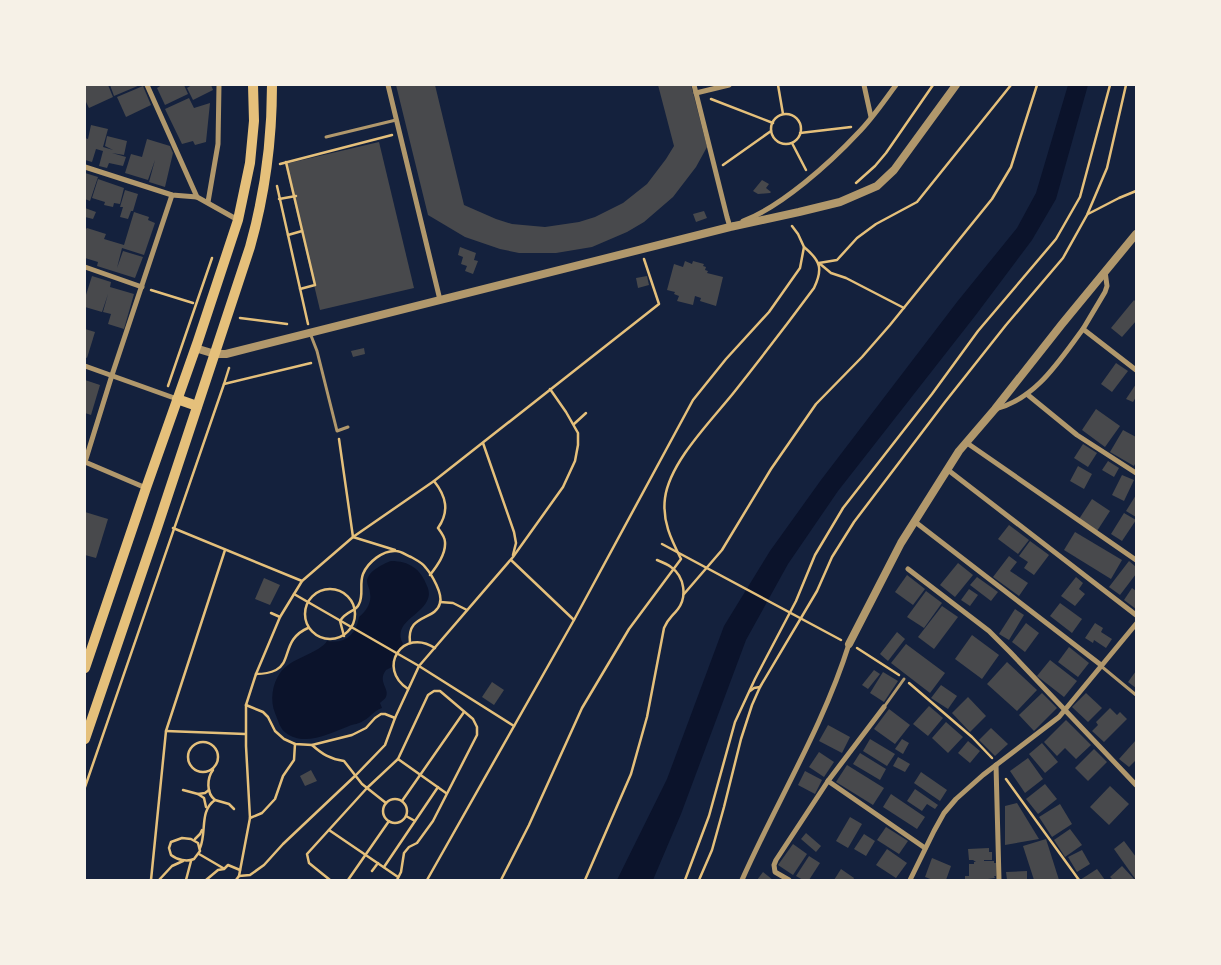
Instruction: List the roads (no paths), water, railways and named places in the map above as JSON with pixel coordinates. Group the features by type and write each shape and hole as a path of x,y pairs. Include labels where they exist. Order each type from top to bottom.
{"main road":[{"path":"85,668 196,348 238,220 250,163 254,121 253,85"},
{"path":"85,739 197,406 220,354 261,205 270,135 272,85"},
{"path":"177,399 197,406"}],"street":[{"path":"147,85 197,197"},
{"path":"208,202 218,144 220,85"},
{"path":"388,85 440,300"},
{"path":"694,85 730,227"},
{"path":"696,93 729,85"},
{"path":"864,85 872,117"},
{"path":"730,227 771,208 792,192 859,132 896,85"},
{"path":"196,348 220,354 730,227 840,202 877,186 894,170 956,85"},
{"path":"85,167 172,195 197,197 238,220"},
{"path":"146,488 85,462 112,374 172,195"},
{"path":"742,880 805,752 840,673 849,644 901,543 959,451 1136,234"},
{"path":"85,267 142,287"},
{"path":"995,409 1012,404 1028,395 1060,360 1083,329 1106,292 1105,271"},
{"path":"1083,329 1136,370"},
{"path":"85,366 112,374 177,399"},
{"path":"1028,395 1076,435 1136,473"},
{"path":"967,443 1136,560"},
{"path":"948,470 1136,615"},
{"path":"914,522 1101,665"},
{"path":"908,569 989,632 1136,785"},
{"path":"910,880 944,813 956,799 996,765 1049,726 1066,710 1136,624"},
{"path":"789,880 776,872 774,865 776,860 828,781 884,707"},
{"path":"996,765 999,880"},
{"path":"828,781 925,848"}],"lane":[{"path":"326,137 396,120"},
{"path":"310,333 337,431 348,427"},
{"path":"1101,665 1136,695"},
{"path":"884,707 904,679"}],"water":[{"path":"1068,85 1088,85 1056,199 1032,240 838,491 788,564 746,640 681,814 653,880 617,880 667,779 724,626 770,551 821,480 957,302 1017,228 1036,193"},
{"path":"391,561 409,564 414,567 424,580 429,595 424,606 408,620 401,631 403,644 393,657 392,667 386,670 383,678 387,694 386,698 380,703 382,708 360,723 326,735 301,739 286,733 279,724 273,708 272,698 277,677 291,663 318,649 327,641 339,641 349,637 358,623 359,617 369,603 368,577 376,568"}]}
